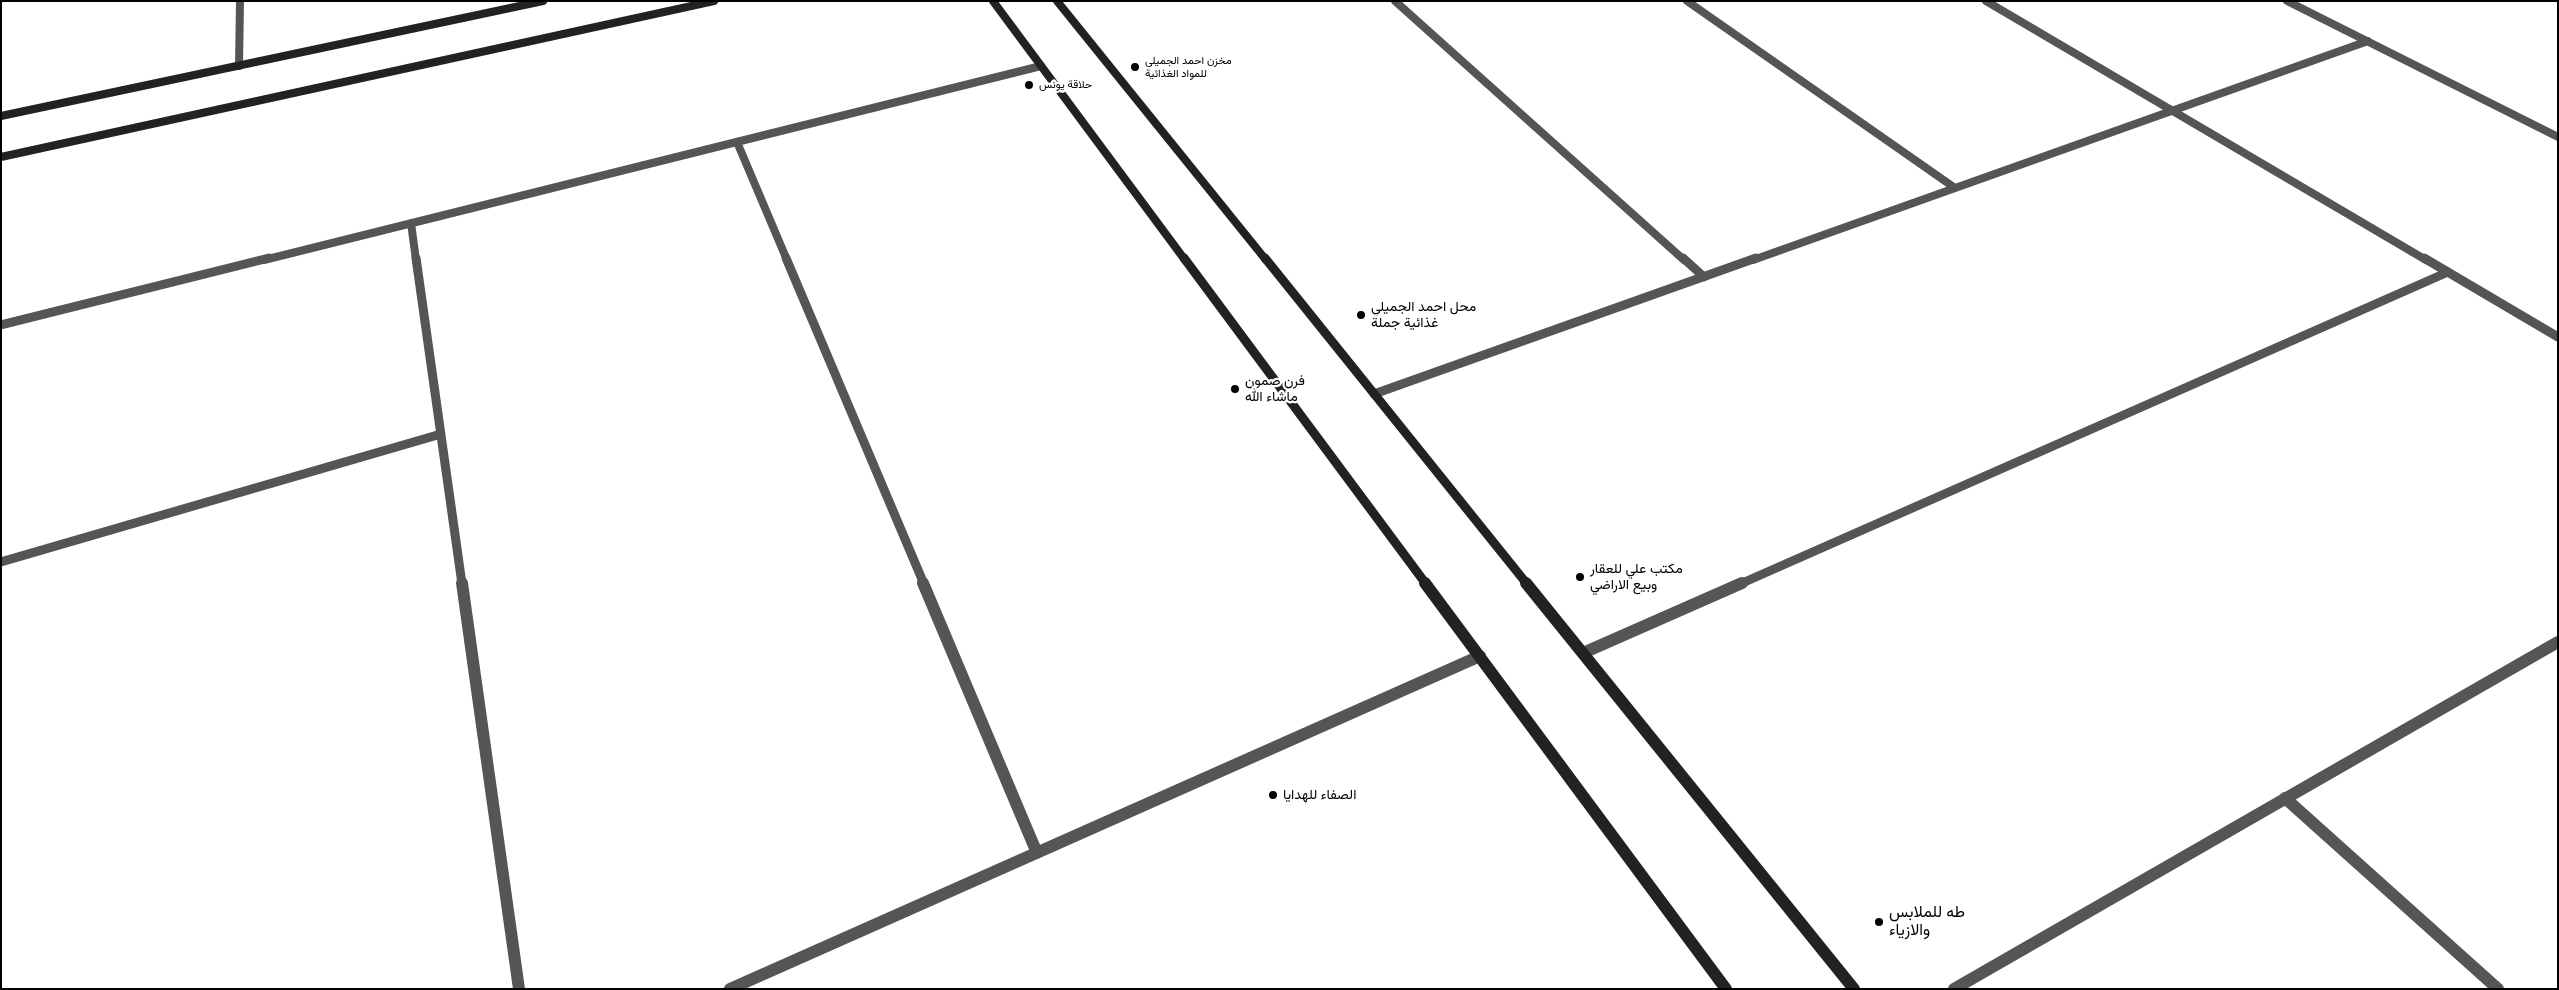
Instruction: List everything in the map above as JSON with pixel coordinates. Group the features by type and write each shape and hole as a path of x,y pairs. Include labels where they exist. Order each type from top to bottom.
{"street":[{"path":"239,66 240,1"},
{"path":"1,116 543,1"},
{"path":"1,157 714,1"},
{"path":"993,1 1726,989"},
{"path":"1057,1 1854,989"},
{"path":"1395,1 1704,277"},
{"path":"1687,1 1955,188"},
{"path":"1986,1 2558,337"},
{"path":"2287,1 2558,137"},
{"path":"1374,394 2368,42"},
{"path":"1,325 1041,66"},
{"path":"737,142 1037,853"},
{"path":"411,223 519,989"},
{"path":"1583,652 2448,272"},
{"path":"1,562 441,434"},
{"path":"1954,989 2558,642"},
{"path":"730,989 1480,656"},
{"path":"2285,798 2498,989"}],"place":[{"name":"مخزن احمد الجميلي للمواد الغذائية","path":"1135,67"},
{"name":"حلاقة يونس","path":"1029,85"},
{"name":"محل احمد الجميلي غذائية جملة","path":"1361,315"},
{"name":"فرن صمون ماشاء الله","path":"1235,389"},
{"name":"مكتب علي للعقار وبيع الاراضي","path":"1580,577"},
{"name":"الصفاء للهدايا","path":"1273,795"},
{"name":"طه للملابس والازياء","path":"1879,922"}]}
